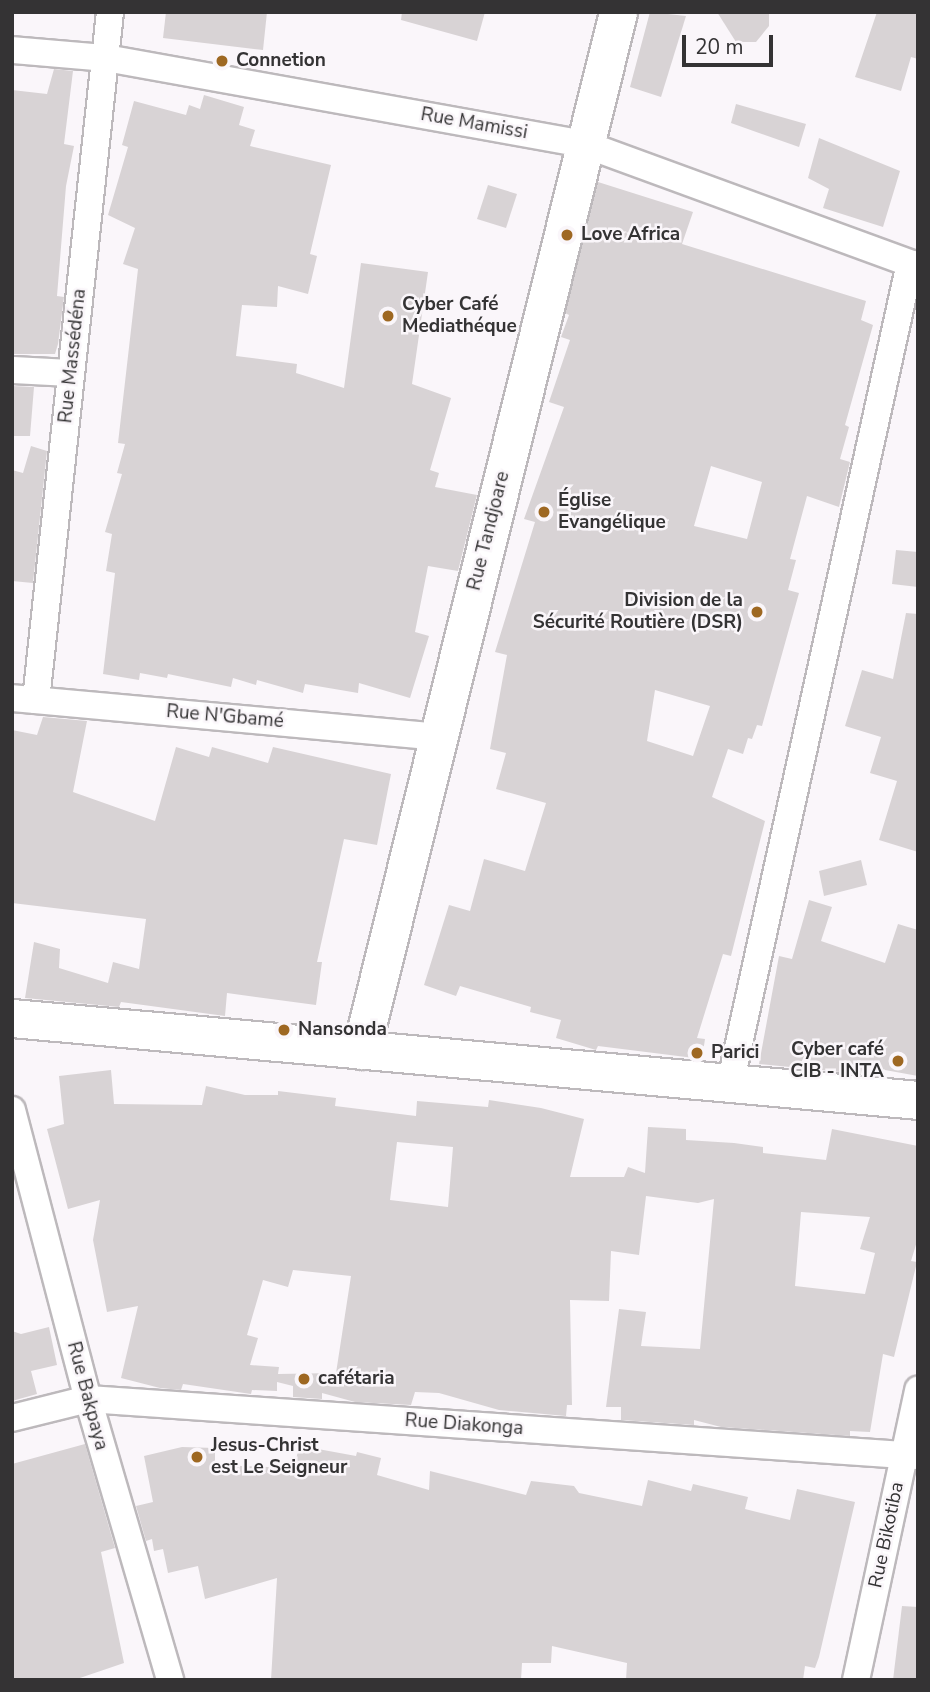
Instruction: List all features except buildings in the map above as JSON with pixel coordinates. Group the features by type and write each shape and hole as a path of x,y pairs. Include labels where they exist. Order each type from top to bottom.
{"street":[{"name":"Rue Massédéna","path":"24,699 71,373 110,12"},
{"name":"Rue Tandjoare","path":"360,1050 618,12"},
{"name":"Rue Mamissi","path":"12,50 106,58 584,144 914,265"},
{"path":"731,1080 914,265"},
{"path":"12,370 71,373"},
{"name":"Rue N'Gbamé","path":"24,699 438,737"},
{"path":"12,1018 731,1080 918,1100"},
{"name":"Rue Bakpaya","path":"12,1110 88,1399 170,1680"},
{"name":"Rue Bikotiba","path":"856,1680 911,1455 918,1390"},
{"name":"Rue Diakonga","path":"12,1418 88,1399 911,1455"}],"place":[{"name":"Connetion","path":"222,61"},
{"name":"Love Africa","path":"567,235"},
{"name":"Cyber Café Mediathéque","path":"388,316"},
{"name":"Église Evangélique","path":"544,512"},
{"name":"Division de la Sécurité Routière (DSR)","path":"757,612"},
{"name":"Nansonda","path":"284,1030"},
{"name":"Parici","path":"697,1053"},
{"name":"Cyber café CIB - INTA","path":"898,1061"},
{"name":"cafétaria","path":"304,1379"},
{"name":"Jesus-Christ est Le Seigneur","path":"197,1457"}]}
